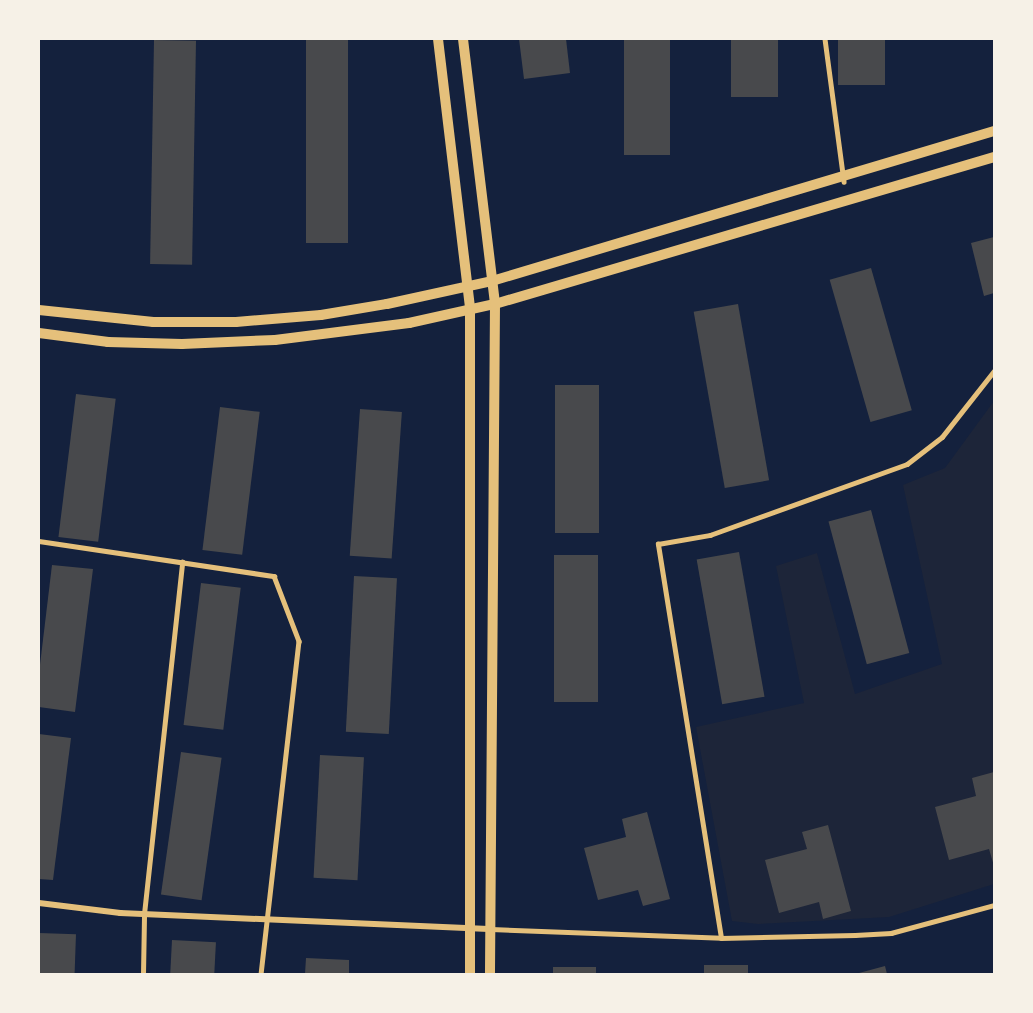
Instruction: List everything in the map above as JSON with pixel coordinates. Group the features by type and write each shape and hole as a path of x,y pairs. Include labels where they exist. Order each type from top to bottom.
{"street":[{"path":"438,39 470,309 470,974"},
{"path":"463,39 495,304 490,974"},
{"path":"39,310 153,322 236,322 321,315 492,281 994,131"},
{"path":"39,333 108,342 275,340 409,323 495,304 994,157"},
{"path":"39,903 144,914 489,929"}],"lane":[{"path":"825,39 844,182"},
{"path":"721,938 658,544 710,535 906,464 942,436 994,371"},
{"path":"39,541 274,576 299,641 261,974"},
{"path":"143,974 144,914 182,562"},
{"path":"489,929 721,938 891,933 994,905"}],"shaded area":[{"path":"994,401 994,884 889,917 758,924 732,921 696,727 804,703 776,566 817,553 855,694 942,664 903,485 945,468"}],"building":[{"path":"306,39 348,39 348,243 306,243"},
{"path":"519,39 566,39 570,73 524,79"},
{"path":"624,39 670,39 670,155 624,155"},
{"path":"731,39 778,39 778,97 731,97"},
{"path":"838,39 885,39 885,85 838,85"},
{"path":"154,40 196,41 192,265 150,264"},
{"path":"994,237 994,293 984,296 971,243"},
{"path":"871,268 912,410 870,422 830,280"},
{"path":"738,304 769,480 725,488 694,312"},
{"path":"555,385 599,385 599,533 555,533"},
{"path":"76,394 116,399 98,542 58,537"},
{"path":"220,407 260,412 242,555 202,550"},
{"path":"360,409 402,412 392,559 350,556"},
{"path":"871,510 909,653 867,664 828,521"},
{"path":"739,552 765,697 722,704 697,559"},
{"path":"554,555 598,555 598,702 554,702"},
{"path":"52,565 93,569 75,712 39,707 39,673"},
{"path":"354,576 397,578 389,734 346,732"},
{"path":"201,583 241,588 223,730 184,725"},
{"path":"39,734 71,738 53,880 39,879"},
{"path":"181,752 222,758 202,900 161,895"},
{"path":"320,755 364,757 358,880 314,878"},
{"path":"994,772 994,866 989,849 949,860 935,807 976,796 972,778"},
{"path":"647,812 670,899 643,906 638,890 598,900 584,848 626,837 622,819"},
{"path":"828,825 851,911 823,919 819,902 779,913 765,860 807,849 802,832"},
{"path":"39,933 76,934 75,974 39,974"},
{"path":"172,940 216,942 214,974 170,974"},
{"path":"306,958 349,960 349,974 305,974"},
{"path":"704,965 748,965 748,974 704,974"},
{"path":"885,966 887,974 859,974 859,973"},
{"path":"553,967 596,967 596,974 553,974"}]}
